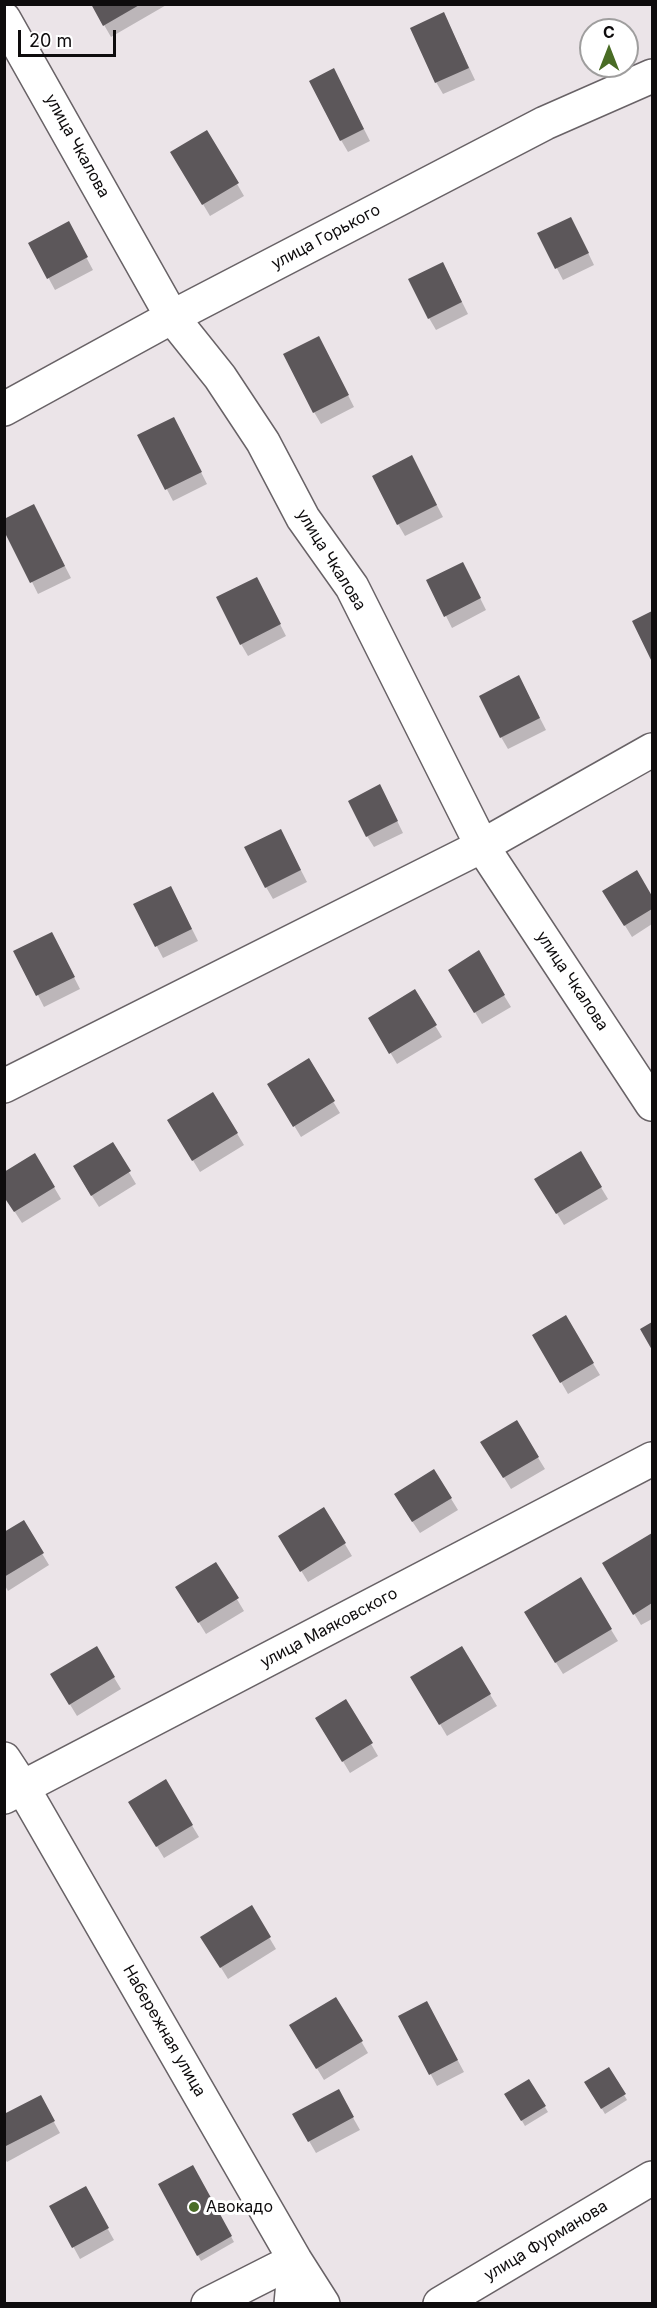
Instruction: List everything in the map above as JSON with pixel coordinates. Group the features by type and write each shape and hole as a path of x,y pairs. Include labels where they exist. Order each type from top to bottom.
{"street":[{"name":"улица Чкалова","path":"4,19 172,317 220,377 263,442 303,518 352,587 482,846 652,1104"},
{"name":"улица Горького","path":"4,409 172,317 545,123 652,76"},
{"path":"4,1086 482,846 652,750"},
{"name":"улица Маяковского","path":"14,1792 652,1459"},
{"name":"Набережная улица","path":"4,1759 14,1792 323,2304"},
{"name":"улица Фурманова","path":"440,2304 652,2178"},
{"path":"208,2304 295,2260"},
{"path":"291,2304 295,2260"}],"building":[{"path":"91,4 141,4 103,26"},
{"path":"444,12 469,68 435,83 410,28"},
{"path":"334,68 364,129 340,141 309,81"},
{"path":"207,130 239,183 202,205 170,152"},
{"path":"571,217 589,253 555,269 537,233"},
{"path":"69,221 88,257 47,279 28,243"},
{"path":"443,262 462,302 428,319 408,279"},
{"path":"319,336 349,395 313,413 283,354"},
{"path":"174,417 202,472 165,490 137,435"},
{"path":"412,455 437,505 397,525 372,476"},
{"path":"34,504 65,566 30,583 4,531 4,519"},
{"path":"463,562 481,598 444,617 426,580"},
{"path":"257,577 281,624 240,645 216,597"},
{"path":"652,611 652,662 632,621"},
{"path":"519,675 540,718 500,738 479,696"},
{"path":"380,784 398,821 366,837 348,801"},
{"path":"281,829 301,870 265,888 244,847"},
{"path":"637,870 652,896 652,909 624,926 602,891"},
{"path":"171,886 192,929 155,947 133,904"},
{"path":"52,932 75,977 36,996 13,951"},
{"path":"479,950 505,995 474,1013 448,970"},
{"path":"415,989 437,1025 389,1054 368,1018"},
{"path":"309,1058 335,1101 293,1127 267,1084"},
{"path":"213,1092 238,1133 192,1161 167,1120"},
{"path":"113,1142 131,1171 91,1196 73,1166"},
{"path":"581,1151 602,1187 556,1214 534,1179"},
{"path":"35,1153 55,1187 14,1212 4,1197 4,1172"},
{"path":"566,1315 594,1363 560,1383 532,1335"},
{"path":"652,1322 652,1350 640,1329"},
{"path":"517,1420 539,1457 503,1478 480,1442"},
{"path":"434,1469 452,1498 412,1522 394,1494"},
{"path":"324,1507 346,1543 300,1572 278,1536"},
{"path":"24,1520 44,1553 4,1577 4,1532"},
{"path":"652,1533 652,1603 633,1615 602,1563"},
{"path":"216,1562 239,1598 198,1623 175,1587"},
{"path":"581,1577 612,1629 555,1663 524,1612"},
{"path":"97,1646 115,1677 69,1705 50,1674"},
{"path":"462,1646 491,1694 439,1725 410,1677"},
{"path":"346,1699 373,1743 342,1762 315,1718"},
{"path":"166,1779 193,1825 156,1847 128,1802"},
{"path":"252,1905 271,1937 220,1968 200,1937"},
{"path":"336,1997 363,2041 316,2069 289,2025"},
{"path":"427,2001 458,2060 429,2075 398,2016"},
{"path":"609,2067 626,2094 601,2109 584,2082"},
{"path":"529,2079 546,2106 521,2121 504,2094"},
{"path":"339,2089 354,2117 308,2142 292,2114"},
{"path":"41,2095 55,2121 4,2147 4,2114"},
{"path":"193,2165 232,2236 197,2256 158,2184"},
{"path":"86,2186 109,2228 72,2248 49,2206"}],"place":[{"name":"Авокадо","path":"194,2207"}]}
